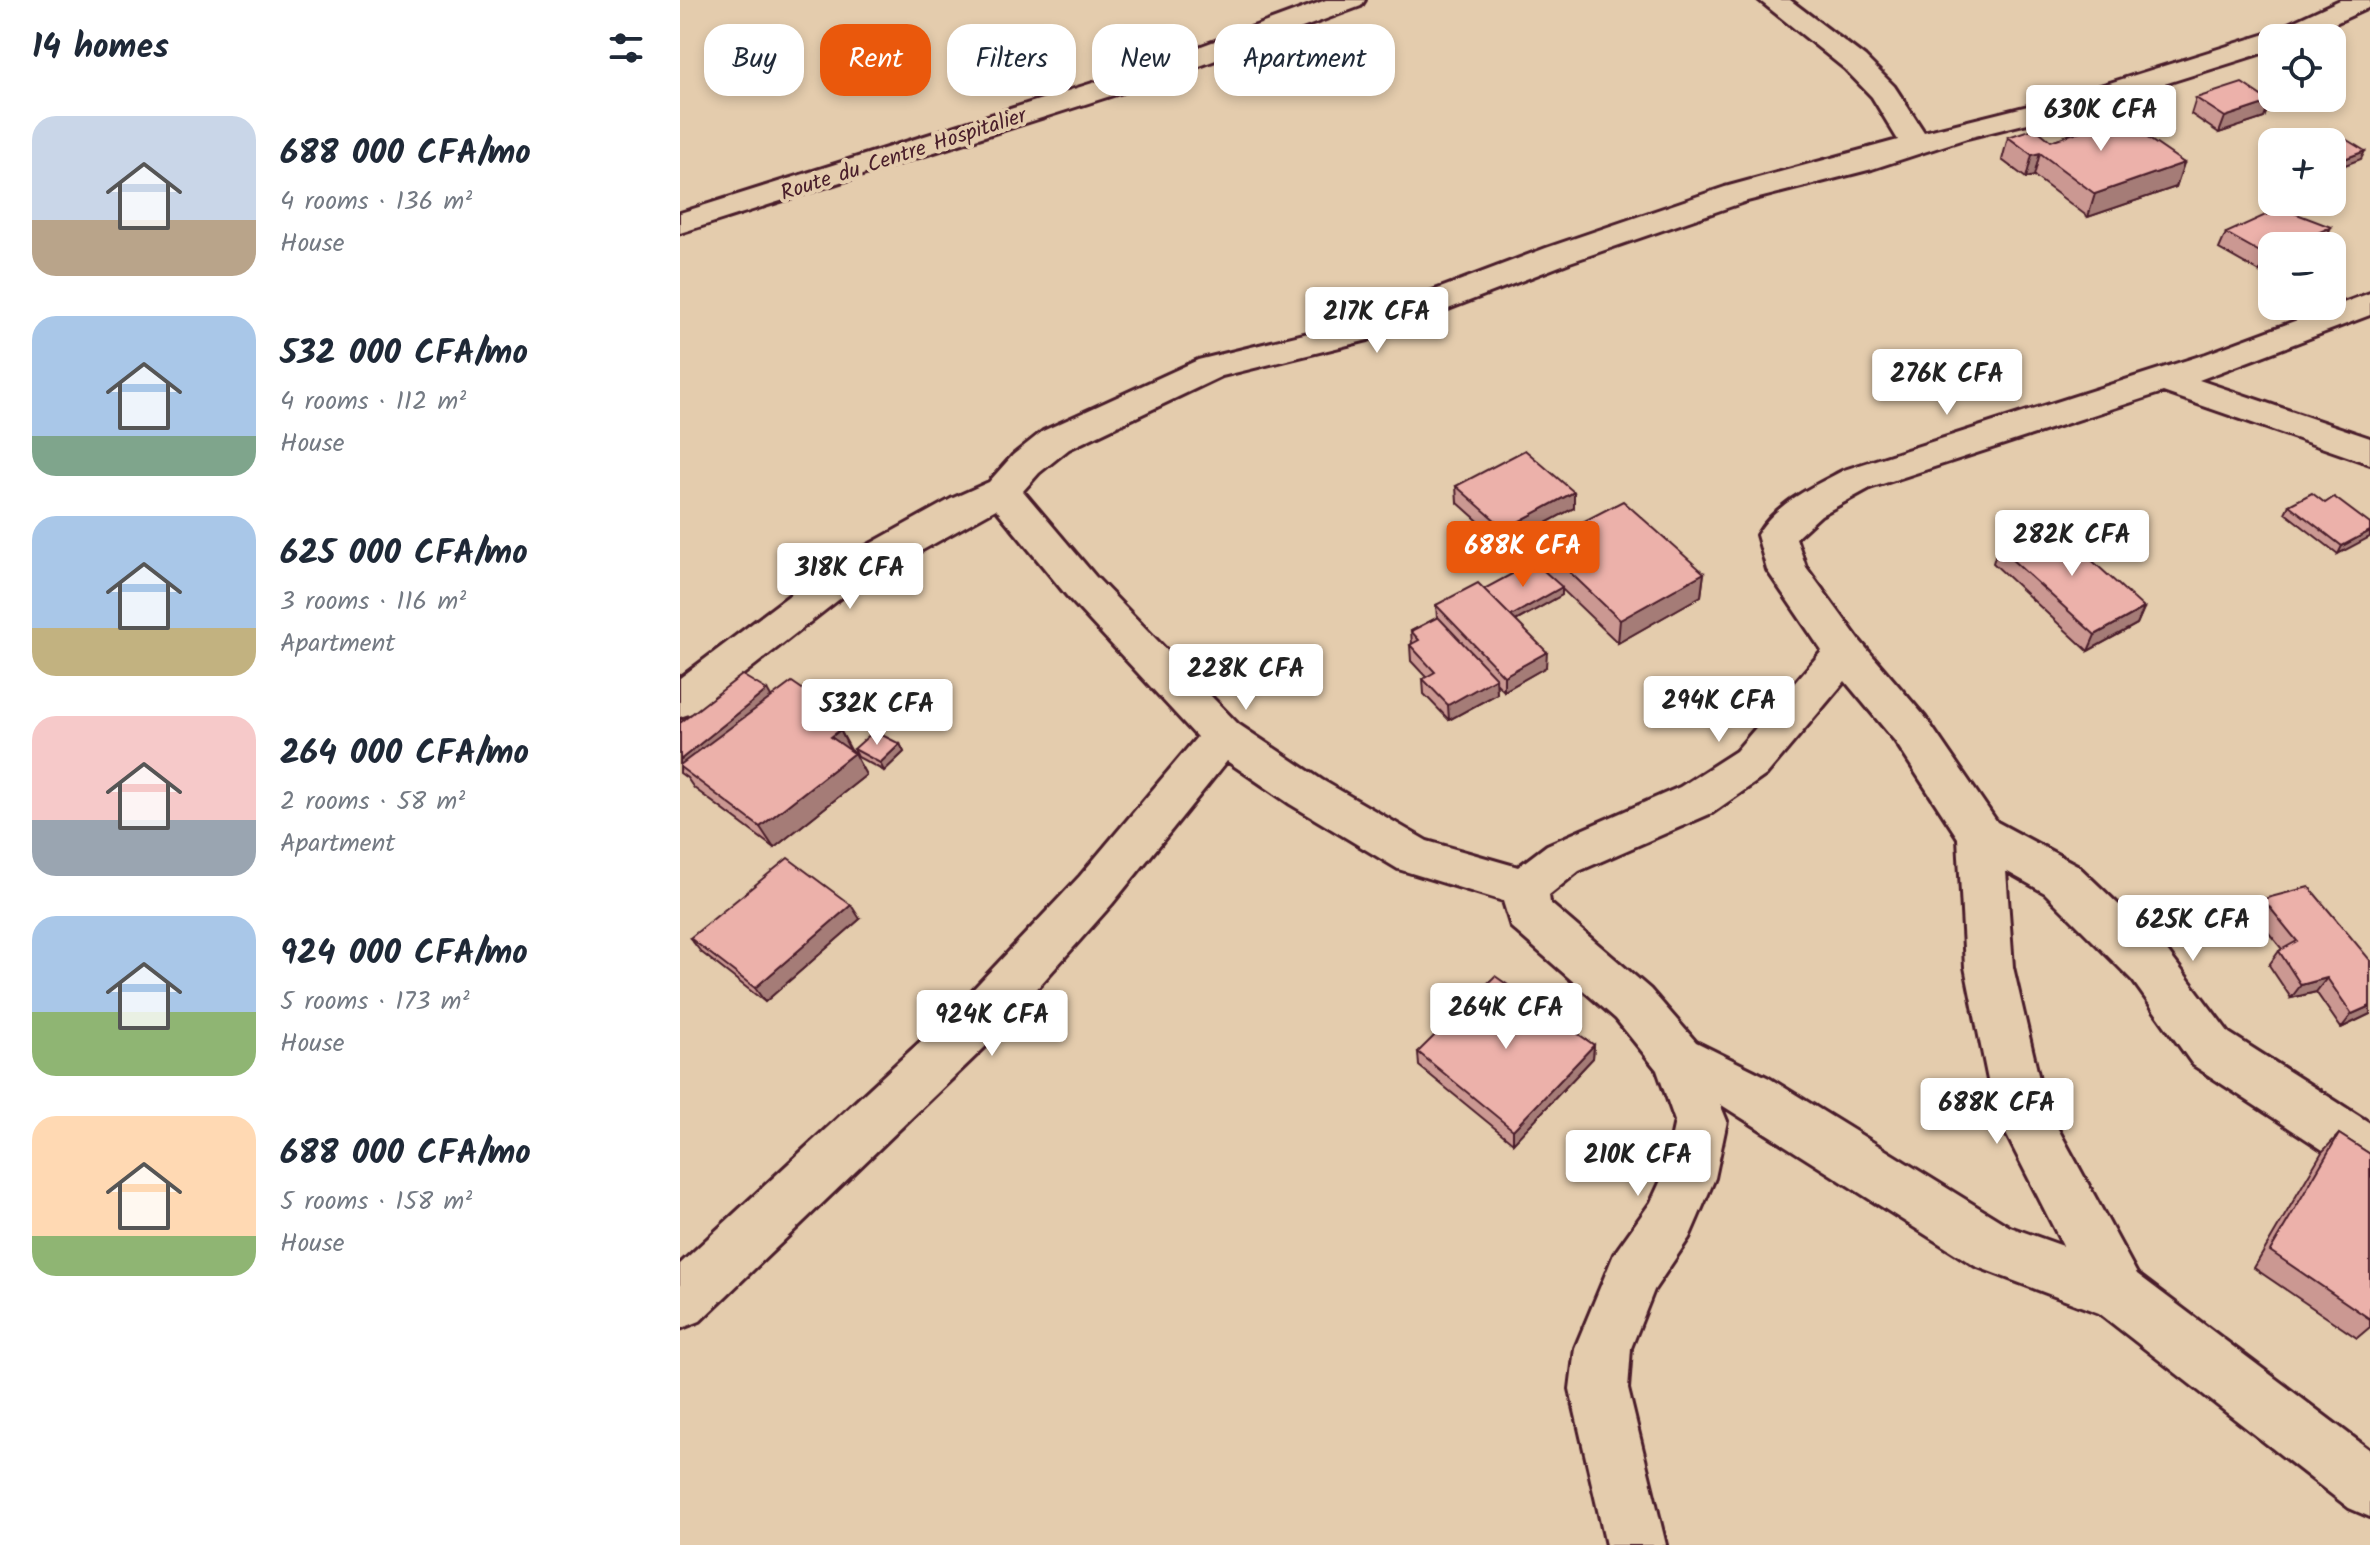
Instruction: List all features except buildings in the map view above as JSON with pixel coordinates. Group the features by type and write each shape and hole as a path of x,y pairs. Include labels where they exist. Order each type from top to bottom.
{"street":[{"name":"Route du Centre Hospitalier","path":"680,223 1160,71 1351,0"},
{"path":"1773,0 1855,63 1884,92 1916,145"},
{"path":"2310,24 2362,0"},
{"path":"680,701 837,580 943,519 1002,491 1026,464 1056,440 1210,368 1356,332 1558,255 1736,194 2078,102 2258,46"},
{"path":"2370,303 2218,362 1857,479 1807,506 1776,535 1787,570 1845,652 1910,729 1981,835 2061,879 2150,966 2211,1049 2370,1152"},
{"path":"2163,379 2252,413 2296,423 2370,452"},
{"path":"1002,491 1081,586 1223,736 1306,792 1414,856 1524,888"},
{"path":"1524,888 1563,858 1696,800 1751,763 1845,652"},
{"path":"680,1302 967,1031 1096,890 1223,736"},
{"path":"1981,835 1989,967 2020,1110 2117,1293"},
{"path":"1524,888 1528,913 1633,1004 1678,1058 1701,1121 1689,1178 1670,1220 1633,1273 1603,1348 1599,1389 1636,1545"},
{"path":"1678,1058 1751,1094 1994,1247 2117,1293 2370,1487"}]}
